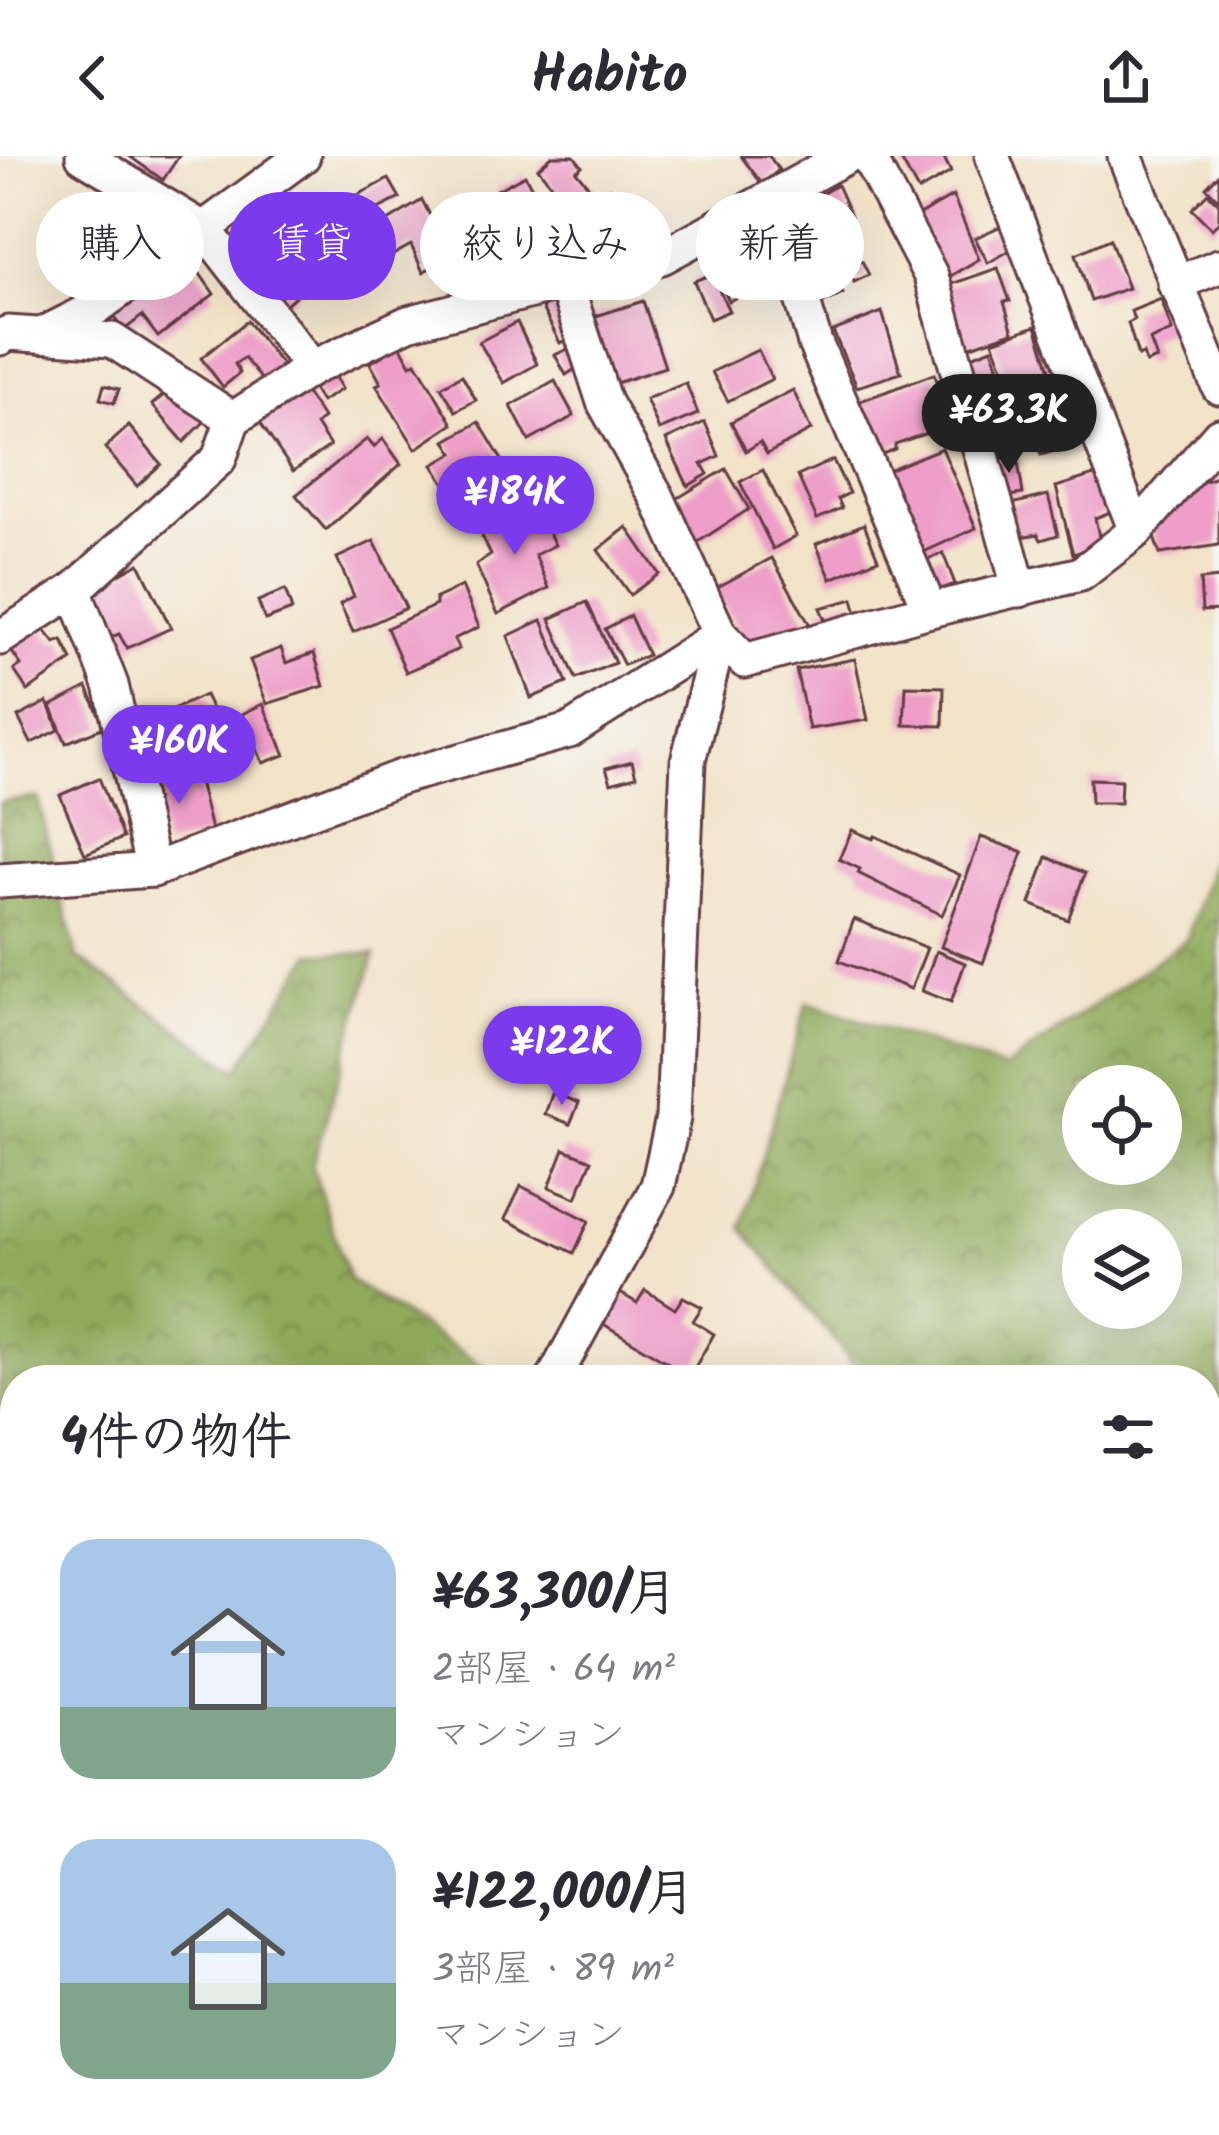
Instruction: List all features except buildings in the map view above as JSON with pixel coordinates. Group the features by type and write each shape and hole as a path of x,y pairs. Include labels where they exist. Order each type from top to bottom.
{"street":[{"path":"83,156 205,230 312,368"},
{"path":"784,192 847,156"},
{"path":"868,156 931,276 1020,590"},
{"path":"992,156 1136,531"},
{"path":"1125,156 1219,387"},
{"path":"43,335 97,307 158,259 205,230 286,161"},
{"path":"1175,284 1219,266"},
{"path":"0,638 74,590 219,459 233,419 312,368 408,323 498,300"},
{"path":"571,300 604,402 658,497 720,635 745,662 1081,574 1136,531 1219,435"},
{"path":"802,300 815,344 930,610"},
{"path":"0,338 8,333 112,340 233,419"},
{"path":"74,590 111,686 154,870"},
{"path":"0,881 154,870 401,777 569,731 720,635"},
{"path":"561,1365 658,1186 673,1118 688,761 720,635"}],"green space":[{"path":"38,798 77,957 237,1070 312,953 375,954 312,1166 349,1280 482,1365 0,1365 0,802"},
{"path":"1219,837 1219,1365 855,1365 742,1228 807,1002 1004,1069 1187,939"}]}
